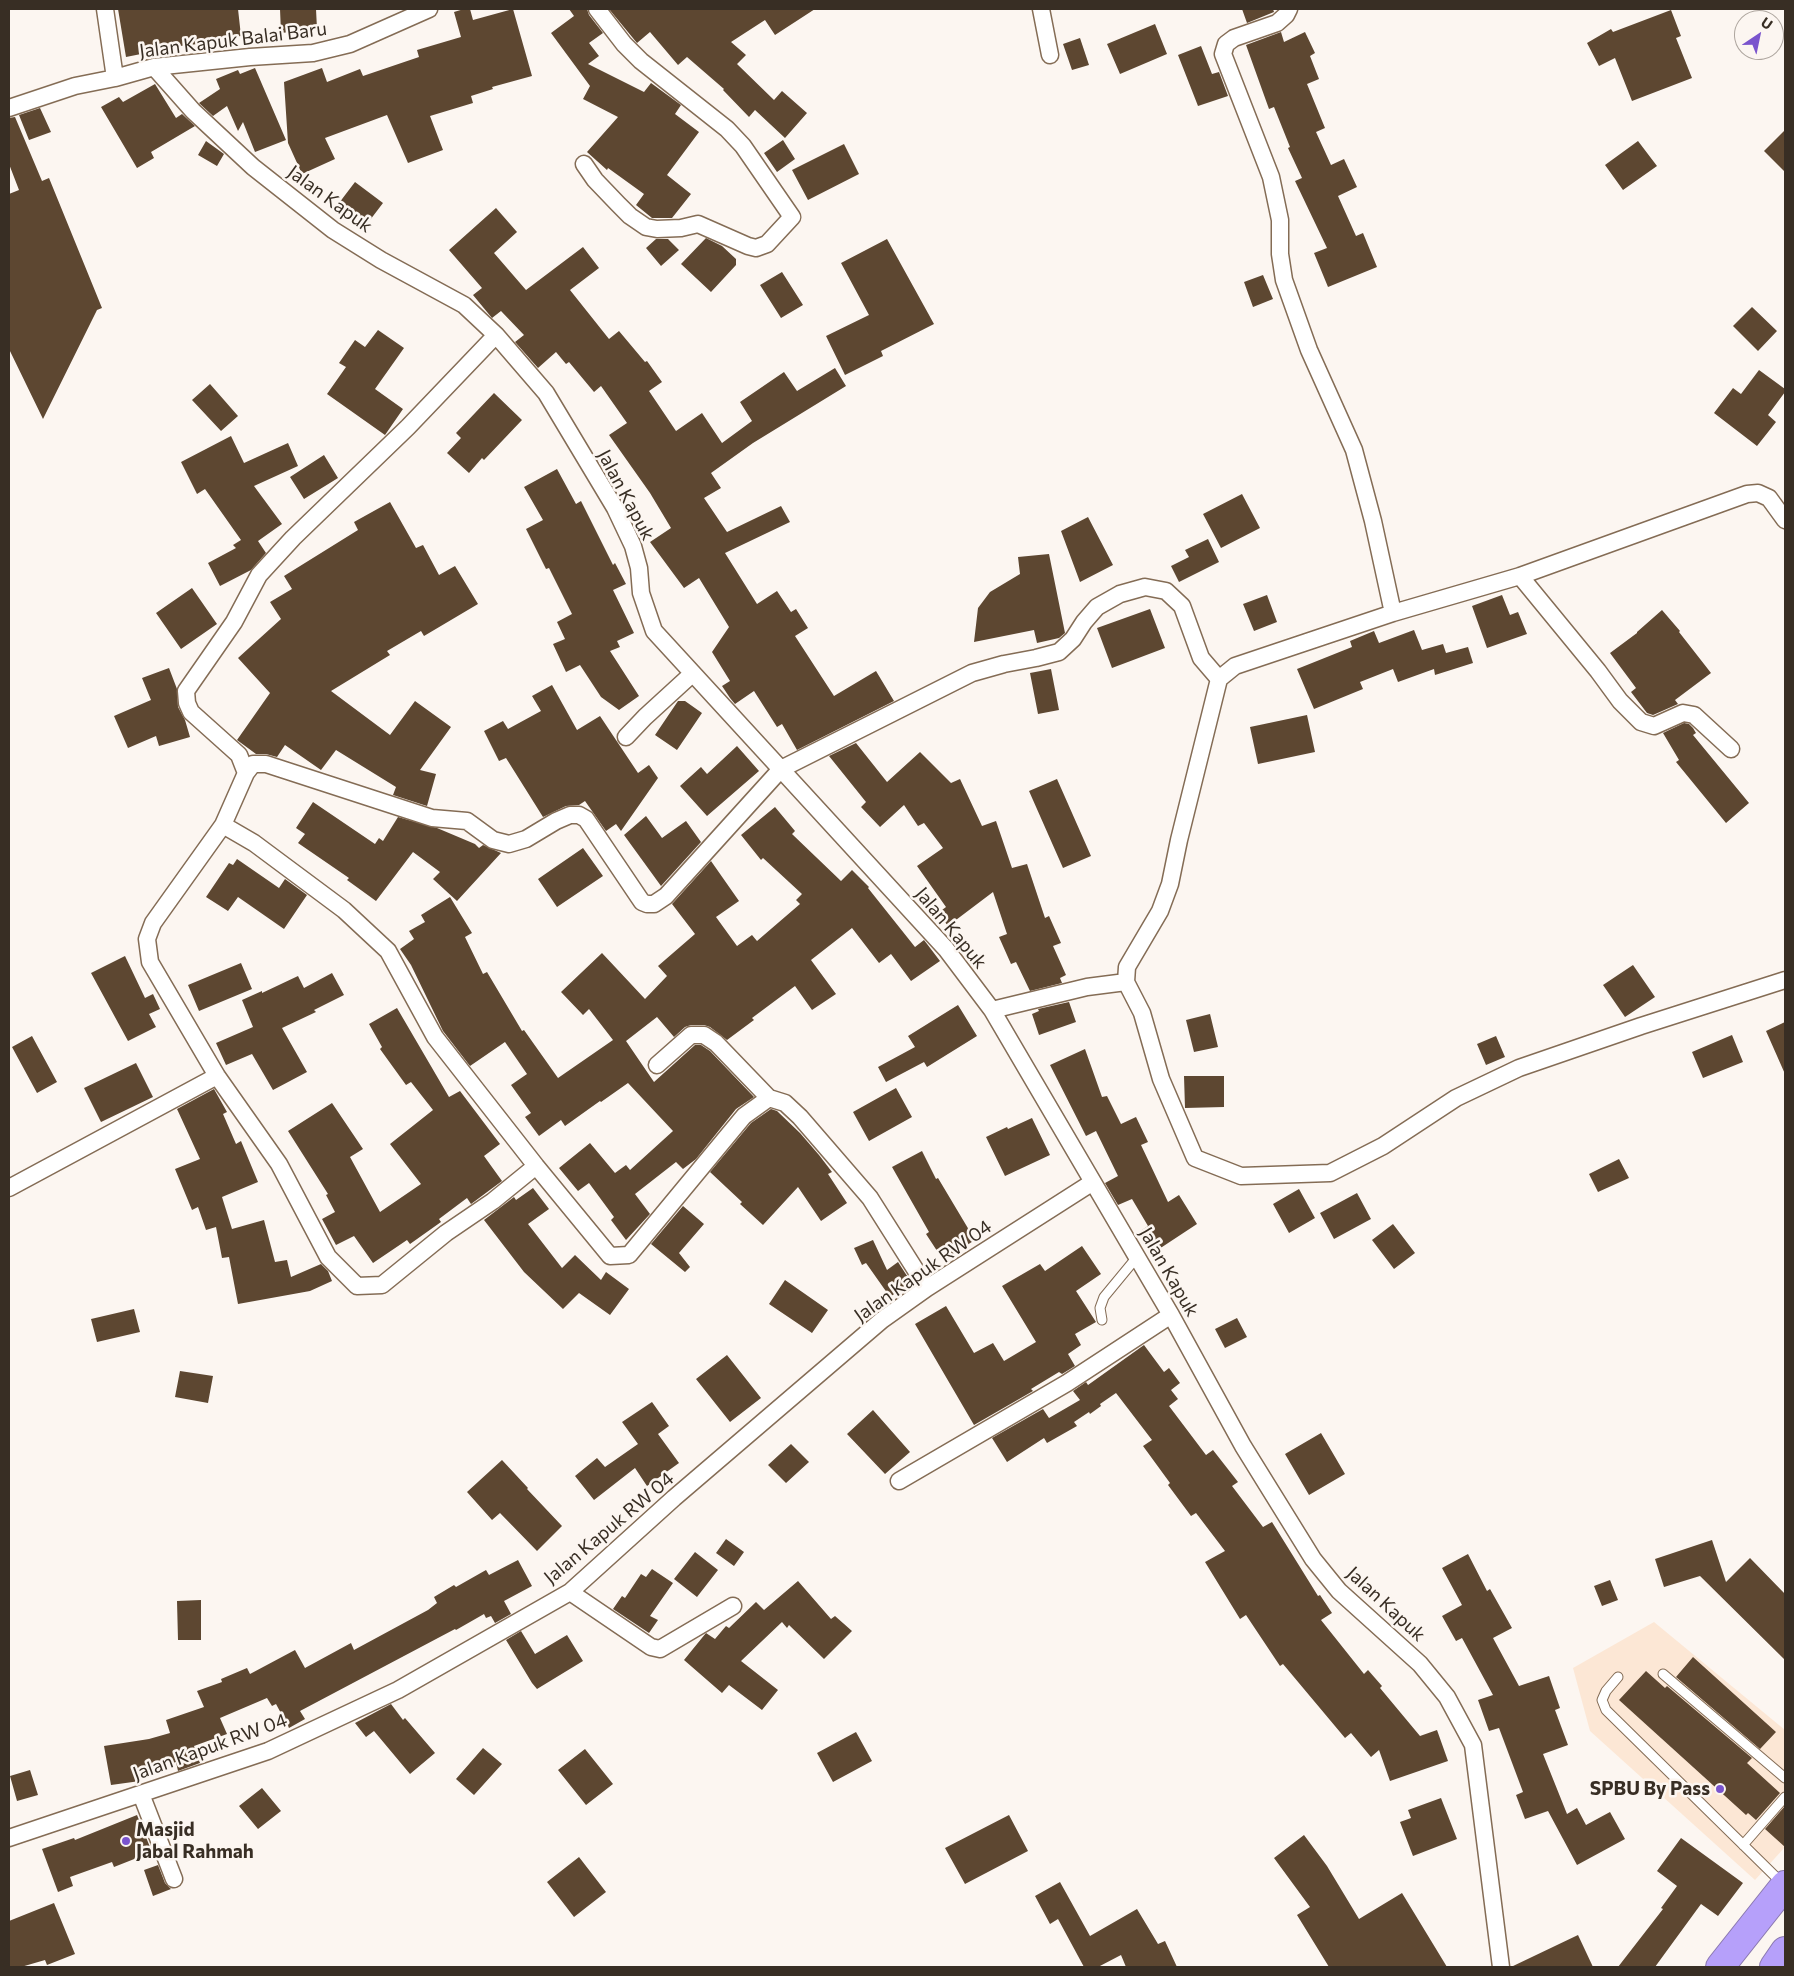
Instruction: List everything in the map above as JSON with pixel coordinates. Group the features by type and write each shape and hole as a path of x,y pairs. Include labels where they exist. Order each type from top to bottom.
{"highway":[{"path":"1720,1967 1785,1885"},
{"path":"1774,1967 1785,1951"}],"street":[{"path":"105,9 115,78"},
{"name":"Jalan Kapuk Balai Baru","path":"9,108 75,86 115,78 154,66 250,56 313,53 350,44 429,9"},
{"path":"584,164 595,180 618,204 630,216 646,227 657,229 681,228 698,224 756,248 767,244 792,217 744,146 727,129 642,61 624,44 597,9"},
{"path":"1041,9 1050,55"},
{"path":"1289,9 1286,15 1277,23 1234,38 1226,44 1223,54 1270,177 1280,220 1280,254 1284,280 1309,350 1354,450 1373,521 1393,613"},
{"name":"Jalan Kapuk","path":"154,66 193,111 246,160 325,224 381,260 464,305 496,336 546,393 616,508 633,546 639,568 641,593 654,631 946,949 992,1010 1171,1315 1243,1446 1313,1559 1339,1590 1420,1664 1447,1697 1472,1745 1502,1967"},
{"path":"246,773 239,755 191,712 186,703 186,691 234,622 259,575 294,538 408,427 496,336"},
{"path":"1785,520 1769,498 1758,493 1747,494 1520,576 1393,613 1235,666 1220,679 1179,840 1170,884 1160,911 1128,967 1126,982 1142,1013 1161,1079 1195,1158 1220,1169 1241,1176 1249,1176 1330,1173 1383,1146 1456,1098 1519,1068 1641,1026 1785,980"},
{"path":"1520,576 1598,671 1620,701 1641,722 1654,726 1683,713 1694,715 1731,749"},
{"path":"536,1166 493,1201 446,1233 382,1285 357,1286 328,1257 279,1164 217,1076 150,962 147,940 153,923 223,826 246,773 253,764 266,764 432,818 467,821 493,840 509,844 526,839 570,815 579,815 586,819 642,902 654,904 666,896 781,769 972,673 1059,652 1073,639 1097,607 1120,594 1145,587 1166,591 1182,606 1201,658 1220,679"},
{"path":"626,737 692,674"},
{"path":"223,826 254,843 344,910 388,950 435,1037 536,1166 610,1256 629,1255 744,1116 769,1098"},
{"path":"992,1010 1087,988 1126,982"},
{"path":"657,1065 691,1035 704,1035 716,1043 769,1098 785,1103 800,1117 870,1198 927,1288"},
{"path":"9,1188 217,1076"},
{"name":"Jalan Kapuk RW 04","path":"9,1838 268,1751 390,1694 570,1592 674,1498 882,1320 927,1288 1093,1182"},
{"path":"900,1481 1067,1383 1171,1315"},
{"path":"570,1592 651,1647 660,1649 733,1606"},
{"path":"140,1794 174,1879"}],"lane":[{"path":"1102,1320 1100,1308 1104,1297 1137,1257"},
{"path":"1663,1674 1785,1778"},
{"path":"1618,1677 1606,1691 1602,1700 1606,1710 1785,1885"},
{"path":"1742,1845 1785,1797"}],"shaded area":[{"name":"SPBU By Pass","path":"1654,1622 1785,1730 1785,1847 1755,1880 1590,1731 1573,1668"}],"building":[{"path":"118,9 238,9 241,36 191,45 155,48 156,51 126,57"},
{"path":"280,9 316,9 317,29 281,33"},
{"path":"470,9 473,20 513,9 532,76 492,87 493,89 471,96 473,103 430,116 443,150 408,163 387,115 325,138 335,159 302,174 288,143 284,82 322,68 327,82 360,69 363,76 419,57 417,50 461,37 454,12"},
{"path":"569,9 587,9 589,15 603,33 589,43 599,56 588,64 644,92 651,83 681,105 675,114 699,132 667,175 691,194 672,218 652,218 636,205 644,194 608,168 607,170 587,152 618,117 583,99 590,86 551,33 574,16"},
{"path":"609,9 815,9 775,35 765,20 731,42 746,55 737,64 774,100 782,91 807,113 785,138 755,110 749,117 724,89 687,57 678,65 650,32 637,43"},
{"path":"1242,9 1273,9 1274,12 1247,23"},
{"path":"1671,10 1681,36 1676,38 1692,78 1632,101 1615,58 1599,66 1587,43 1611,29 1613,32"},
{"path":"1155,24 1167,54 1120,74 1107,44"},
{"path":"1281,32 1284,42 1305,32 1315,53 1310,56 1319,79 1307,84 1325,128 1316,132 1331,165 1344,159 1357,187 1338,196 1356,236 1363,233 1377,267 1328,287 1314,253 1327,248 1295,181 1302,178 1288,148 1290,147 1274,107 1269,109 1246,45"},
{"path":"1080,38 1089,65 1072,70 1063,44"},
{"path":"1201,46 1212,74 1219,72 1228,96 1198,106 1178,55"},
{"path":"255,68 286,140 255,152 243,122 238,131 227,106 213,116 199,103 220,89 216,79 238,70 240,74"},
{"path":"155,84 176,118 182,114 195,126 151,152 154,158 137,168 101,107 119,97 123,102"},
{"path":"40,108 51,132 29,140 19,115"},
{"path":"15,117 42,181 49,178 102,308 97,310 43,419 9,349 9,194 19,190 9,164 9,118"},
{"path":"1785,130 1785,172 1764,151"},
{"path":"783,140 795,159 777,172 764,153"},
{"path":"206,141 224,154 217,166 198,155"},
{"path":"1638,141 1657,166 1623,190 1605,165"},
{"path":"844,144 859,174 808,200 792,170"},
{"path":"355,182 383,203 367,224 339,203"},
{"path":"496,208 517,232 494,253 526,290 583,247 599,268 570,290 609,339 619,331 645,362 647,361 662,382 649,391 676,431 702,413 722,443 752,421 740,402 784,372 797,391 835,368 846,386 753,443 711,473 721,488 704,498 727,532 781,506 790,522 725,553 757,604 777,591 791,612 796,609 808,628 795,636 834,696 876,671 894,701 797,750 782,724 777,727 754,691 735,704 730,698 722,686 730,681 712,652 729,627 699,578 684,588 650,542 671,528 650,493 609,435 627,423 601,386 594,392 569,362 566,364 556,352 538,368 515,342 524,335 501,311 492,318 473,295 482,288 449,250"},
{"path":"706,238 722,246 736,259 736,265 711,292 681,264"},
{"path":"656,239 668,239 679,250 661,266 646,248"},
{"path":"887,239 934,324 881,351 883,356 845,375 826,336 869,315 841,263"},
{"path":"782,272 803,305 781,318 760,285"},
{"path":"1263,275 1273,299 1253,307 1244,282"},
{"path":"1752,307 1777,331 1758,351 1733,326"},
{"path":"378,330 404,348 375,389 403,409 385,435 327,394 346,367 339,363 355,340 365,347"},
{"path":"1759,370 1785,389 1785,392 1768,415 1776,422 1757,446 1714,413 1733,388 1741,394"},
{"path":"210,384 238,416 221,431 192,400"},
{"path":"494,393 522,420 469,473 447,453 461,438 456,433"},
{"path":"231,436 244,463 288,443 298,466 254,486 282,524 258,541 266,553 251,570 220,586 208,563 236,548 233,545 241,540 205,489 197,494 181,462"},
{"path":"324,455 338,478 304,499 290,477"},
{"path":"557,469 576,504 581,501 613,565 615,563 626,584 613,590 634,633 617,641 620,647 610,651 639,696 619,710 601,697 580,665 566,672 553,644 565,639 557,622 572,614 549,568 546,569 526,529 543,520 524,487"},
{"path":"1242,494 1260,528 1221,548 1203,514"},
{"path":"390,502 416,548 423,545 439,575 455,566 478,604 424,636 421,631 387,651 390,655 331,691 390,735 415,701 451,727 420,770 436,774 427,806 393,795 396,787 336,750 321,770 285,745 277,757 256,754 237,740 270,693 238,658 281,619 270,602 292,589 284,576 358,530 354,522"},
{"path":"1088,517 1113,565 1080,582 1061,531"},
{"path":"1208,539 1219,562 1179,582 1171,566 1189,557 1185,550"},
{"path":"1049,554 1065,633 1059,638 1037,643 1034,630 974,642 978,608 990,592 1020,574 1018,557"},
{"path":"192,588 217,624 181,649 156,613"},
{"path":"1267,595 1277,622 1254,631 1243,604"},
{"path":"1502,595 1510,615 1518,612 1527,634 1487,648 1472,606"},
{"path":"1150,609 1165,648 1112,668 1097,628"},
{"path":"1662,610 1711,673 1675,700 1678,704 1653,715 1647,713 1631,692 1636,688 1610,653 1637,633"},
{"path":"1414,630 1422,650 1443,644 1446,653 1468,647 1473,663 1435,675 1434,669 1398,682 1393,669 1360,682 1363,689 1314,709 1297,669 1352,647 1350,641 1374,631 1379,643"},
{"path":"169,668 177,689 178,707 185,720 190,737 159,746 156,736 128,748 114,716 151,700 142,678"},
{"path":"1051,669 1059,710 1038,714 1030,673"},
{"path":"552,685 577,730 600,716 638,773 649,765 658,778 621,831 616,824 606,831 585,801 579,805 566,806 543,817 506,758 499,761 484,731 503,721 508,729 541,711 532,696"},
{"path":"678,701 685,701 702,713 677,750 655,735"},
{"path":"1307,715 1315,752 1258,764 1250,727"},
{"path":"1684,723 1689,724 1693,728 1696,733 1693,735 1749,803 1726,823 1676,762 1679,760 1663,733"},
{"path":"856,743 887,782 920,752 951,783 960,779 982,826 996,821 1012,868 1027,864 1045,918 1049,916 1061,943 1053,946 1066,975 1060,978 1062,983 1030,991 1016,962 1011,964 999,937 1007,934 993,892 948,926 938,913 946,907 917,866 943,848 924,823 918,826 904,805 880,827 861,807 866,802 829,756"},
{"path":"737,746 759,771 707,816 680,786 701,767 707,774"},
{"path":"1057,779 1091,856 1063,868 1029,791"},
{"path":"313,802 375,844 379,838 383,841 398,817 437,828 475,844 479,848 483,845 501,853 457,901 433,879 440,872 413,852 376,901 347,880 349,878 298,843 305,834 296,828"},
{"path":"775,807 795,831 792,834 841,881 852,870 869,887 915,947 924,940 940,961 911,981 891,954 879,963 852,928 811,960 836,994 812,1010 795,986 752,1018 754,1020 727,1040 710,1027 704,1025 685,1027 674,1037 657,1017 626,1041 654,1082 695,1045 701,1045 710,1051 754,1097 736,1109 696,1159 683,1169 676,1162 635,1194 650,1214 626,1240 611,1220 614,1217 589,1183 578,1191 559,1168 590,1143 615,1173 626,1165 630,1170 673,1131 628,1083 565,1126 561,1120 539,1136 525,1117 531,1113 511,1085 527,1074 505,1042 470,1066 443,1031 411,965 400,949 414,939 409,931 425,922 421,915 450,897 472,933 465,937 483,974 487,972 522,1031 524,1030 558,1078 613,1040 589,1009 583,1015 561,992 602,953 645,999 667,976 658,966 695,934 672,904 711,861 739,901 716,917 737,946 752,935 757,941 800,904 796,900 802,894 763,858 761,860 741,835"},
{"path":"646,816 662,838 686,821 701,842 661,886 624,835"},
{"path":"583,848 603,876 557,907 538,879"},
{"path":"237,859 279,888 285,879 307,895 284,929 238,897 228,911 206,897 229,863 233,865"},
{"path":"125,956 145,998 153,994 160,1009 149,1014 156,1027 128,1041 91,973"},
{"path":"241,963 252,989 199,1011 188,985"},
{"path":"1633,965 1655,997 1625,1017 1603,985"},
{"path":"332,973 344,995 314,1010 316,1012 282,1028 307,1072 273,1090 252,1054 226,1065 216,1043 253,1027 242,1000 298,976 304,988"},
{"path":"1069,1002 1076,1022 1039,1035 1032,1014 1039,1011 1038,1009"},
{"path":"958,1005 977,1036 927,1067 924,1062 886,1082 878,1067 915,1047 908,1036"},
{"path":"397,1008 449,1097 460,1091 500,1144 484,1156 502,1181 471,1204 467,1198 439,1219 441,1222 410,1244 407,1240 373,1263 354,1236 336,1245 322,1219 335,1212 326,1195 328,1194 288,1131 332,1103 363,1149 350,1157 380,1212 421,1184 390,1144 433,1110 411,1082 406,1085 380,1049 382,1047 369,1024"},
{"path":"1210,1014 1218,1047 1194,1052 1186,1020"},
{"path":"1785,1022 1785,1074 1766,1031"},
{"path":"1732,1035 1743,1062 1703,1078 1692,1052"},
{"path":"32,1036 57,1082 37,1093 12,1047"},
{"path":"1496,1036 1505,1057 1486,1065 1477,1044"},
{"path":"1085,1049 1102,1097 1107,1096 1121,1124 1136,1117 1148,1142 1141,1145 1168,1202 1179,1195 1197,1224 1156,1251 1142,1230 1148,1226 1132,1199 1118,1205 1105,1183 1118,1176 1096,1131 1086,1136 1050,1065"},
{"path":"136,1063 153,1097 101,1122 84,1088"},
{"path":"1184,1076 1224,1076 1224,1107 1185,1108"},
{"path":"896,1088 912,1117 869,1141 853,1112"},
{"path":"214,1089 227,1112 223,1114 236,1144 241,1141 258,1182 222,1197 232,1229 264,1220 275,1262 287,1260 291,1277 321,1264 328,1271 332,1281 310,1291 238,1304 229,1257 222,1258 216,1227 206,1230 198,1207 192,1210 175,1169 200,1159 177,1109"},
{"path":"771,1109 777,1111 800,1133 819,1155 832,1172 828,1174 847,1203 821,1221 798,1187 763,1225 710,1172 751,1123"},
{"path":"1032,1118 1050,1155 1005,1176 986,1137"},
{"path":"922,1151 936,1179 938,1178 975,1240 943,1260 926,1234 929,1232 892,1167"},
{"path":"1619,1159 1629,1178 1598,1192 1589,1174"},
{"path":"533,1188 549,1209 528,1224 562,1268 575,1255 601,1280 606,1272 629,1289 610,1315 579,1293 563,1309 524,1272 484,1220 514,1197 516,1200"},
{"path":"1299,1189 1315,1218 1289,1233 1273,1204"},
{"path":"1357,1193 1371,1219 1334,1239 1320,1213"},
{"path":"683,1206 704,1224 679,1253 690,1267 685,1272 651,1244"},
{"path":"1393,1224 1415,1253 1394,1269 1372,1240"},
{"path":"873,1240 887,1270 898,1262 911,1282 890,1297 866,1263 862,1265 854,1248"},
{"path":"1082,1246 1101,1274 1076,1291 1096,1322 1075,1334 1081,1345 1068,1354 1075,1366 1062,1374 1059,1372 1031,1389 1033,1391 974,1425 915,1324 946,1306 974,1353 993,1343 1004,1361 1036,1342 1002,1286 1040,1264 1045,1271"},
{"path":"785,1280 828,1310 812,1333 769,1304"},
{"path":"134,1309 140,1332 97,1342 91,1319"},
{"path":"1237,1318 1247,1337 1225,1348 1215,1329"},
{"path":"1144,1345 1164,1372 1169,1368 1180,1383 1171,1390 1178,1399 1169,1406 1206,1455 1213,1450 1238,1482 1232,1486 1263,1527 1272,1522 1318,1596 1320,1595 1332,1613 1321,1620 1364,1674 1368,1670 1382,1686 1380,1688 1420,1736 1437,1730 1448,1761 1390,1781 1379,1750 1371,1757 1351,1733 1345,1738 1283,1664 1280,1666 1246,1615 1240,1619 1205,1562 1225,1551 1196,1513 1191,1516 1168,1485 1170,1483 1143,1446 1152,1440 1116,1393 1090,1414 1089,1412 1074,1422 1077,1426 1047,1443 1044,1438 1007,1462 992,1438 1043,1409 1049,1418 1080,1400 1073,1391 1086,1382 1088,1385"},
{"path":"727,1355 761,1398 730,1422 696,1379"},
{"path":"180,1371 213,1376 208,1403 175,1397"},
{"path":"652,1402 669,1426 658,1434 679,1463 647,1486 635,1468 594,1500 575,1476 597,1458 605,1467 638,1444 622,1422"},
{"path":"873,1410 910,1452 885,1474 847,1434"},
{"path":"1321,1433 1345,1474 1309,1495 1285,1454"},
{"path":"791,1444 809,1462 786,1483 768,1465"},
{"path":"502,1460 562,1526 537,1551 500,1513 492,1520 467,1492"},
{"path":"726,1539 744,1552 734,1566 716,1553"},
{"path":"1712,1540 1726,1582 1750,1558 1785,1594 1785,1660 1700,1576 1664,1587 1655,1559"},
{"path":"695,1552 718,1570 697,1597 674,1579"},
{"path":"1468,1554 1487,1591 1490,1589 1512,1628 1493,1638 1519,1686 1549,1676 1560,1708 1555,1710 1568,1745 1543,1754 1567,1814 1577,1808 1586,1825 1610,1812 1625,1839 1577,1865 1548,1811 1525,1819 1516,1795 1523,1792 1499,1728 1489,1731 1478,1700 1493,1695 1462,1638 1456,1641 1442,1616 1462,1605 1442,1568"},
{"path":"518,1560 532,1586 504,1601 511,1614 495,1623 491,1616 486,1618 484,1614 300,1711 305,1719 289,1728 276,1704 272,1706 267,1698 220,1718 227,1734 194,1746 200,1763 178,1771 176,1762 139,1774 140,1781 111,1785 104,1746 149,1739 170,1733 166,1720 204,1707 197,1691 222,1682 221,1679 247,1668 250,1674 295,1650 305,1668 351,1643 354,1650 428,1610 437,1603 434,1597 454,1585 456,1587 486,1570 489,1575"},
{"path":"652,1569 673,1583 650,1616 658,1620 649,1633 613,1609 622,1596 625,1598 641,1574 646,1577"},
{"path":"1610,1580 1618,1600 1602,1606 1594,1586"},
{"path":"798,1581 831,1619 835,1616 852,1631 824,1659 789,1625 787,1628 782,1622 741,1661 778,1690 762,1710 729,1685 722,1693 684,1660 706,1633 715,1639 726,1626 729,1628 756,1602 764,1610"},
{"path":"201,1600 201,1640 178,1640 177,1601"},
{"path":"521,1631 535,1654 567,1635 583,1661 537,1689 506,1640"},
{"path":"1693,1657 1776,1732 1760,1749 1676,1677"},
{"path":"1646,1671 1665,1688 1667,1686 1752,1758 1747,1763 1780,1793 1756,1820 1748,1813 1746,1815 1619,1700"},
{"path":"391,1704 403,1720 405,1718 435,1753 410,1774 374,1731 366,1737 355,1723"},
{"path":"856,1732 872,1761 833,1782 817,1753"},
{"path":"483,1748 502,1764 474,1795 456,1779"},
{"path":"585,1749 613,1784 586,1805 558,1770"},
{"path":"30,1770 38,1795 17,1801 10,1776"},
{"path":"262,1788 281,1811 258,1829 239,1806"},
{"path":"1441,1798 1457,1839 1413,1856 1400,1822 1411,1818 1408,1810"},
{"path":"1785,1806 1785,1847 1765,1829"},
{"path":"137,1815 152,1852 114,1867 112,1862 70,1877 73,1886 58,1892 42,1849 74,1838 75,1840"},
{"path":"1009,1815 1028,1851 965,1884 945,1848"},
{"path":"1304,1835 1327,1866 1359,1919 1402,1893 1447,1967 1329,1967 1297,1915 1310,1907 1274,1858"},
{"path":"1681,1838 1743,1883 1718,1916 1701,1904 1655,1967 1618,1967 1663,1909 1661,1908 1677,1886 1657,1871"},
{"path":"579,1857 606,1892 574,1917 547,1882"},
{"path":"158,1865 165,1883 171,1889 153,1896 144,1870"},
{"path":"1060,1882 1090,1936 1137,1909 1158,1944 1165,1941 1177,1967 1126,1967 1121,1955 1098,1967 1084,1967 1058,1919 1050,1924 1035,1896"},
{"path":"54,1903 75,1954 47,1965 45,1960 21,1967 9,1967 9,1921"},
{"path":"1578,1935 1593,1967 1511,1967"}],"place":[{"name":"SPBU By Pass","path":"1720,1789"},
{"name":"Masjid Jabal Rahmah","path":"126,1841"}]}
